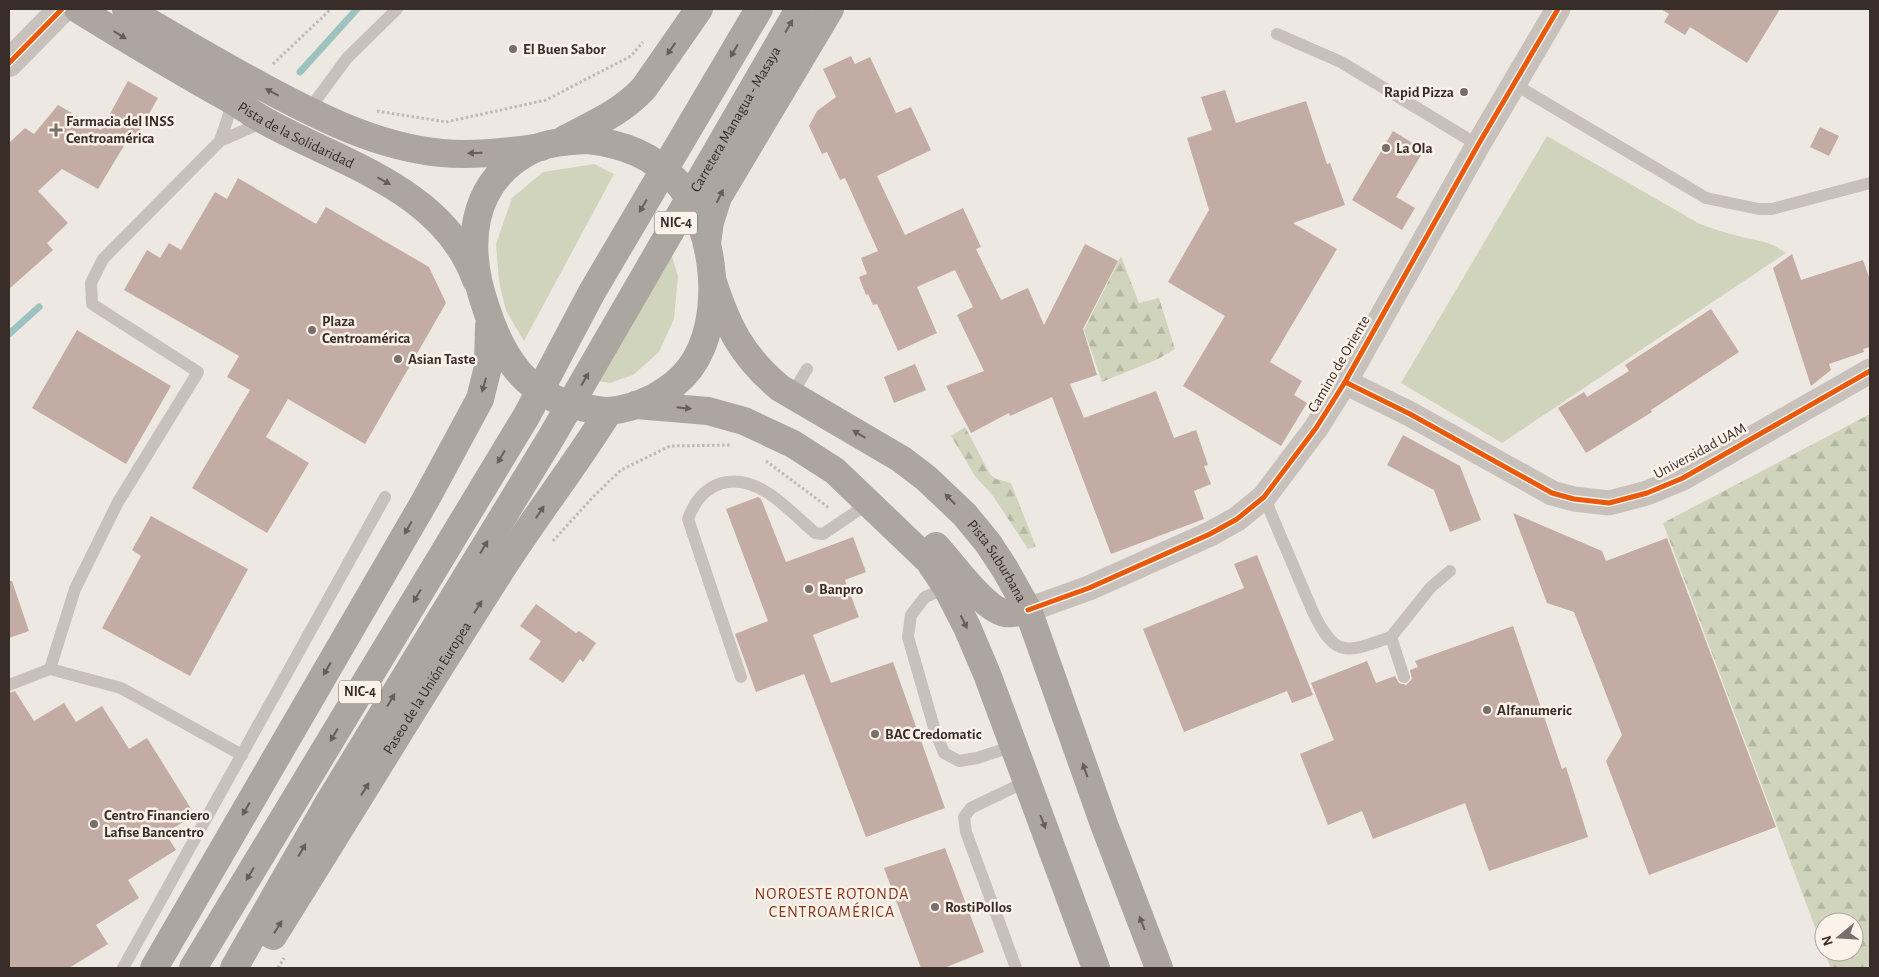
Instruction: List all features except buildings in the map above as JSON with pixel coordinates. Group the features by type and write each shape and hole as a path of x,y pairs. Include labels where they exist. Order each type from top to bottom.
{"highway":[{"path":"700,9 644,88 634,98 615,113 523,156 500,175 488,190 482,204 475,225 473,250 477,282 500,346 517,370 531,385 553,399 566,404 600,410 636,405 664,392 690,368 702,345 712,304 713,282 708,243 710,222 718,197 830,9"},
{"name":"NIC-4","path":"193,968 527,415 592,292 759,9"},
{"name":"Carretera Managua - Masaya","path":"552,436 799,9"},
{"path":"548,145 588,140 607,142 630,149 656,164 677,182 686,194 697,214 708,243"},
{"path":"154,968 426,499 480,399 488,367 489,319"},
{"name":"Paseo de la Unión Europea","path":"253,968 503,567 549,497 592,439 600,410"},
{"name":"Paseo de la Unión Europea","path":"234,968 329,802 552,436"}],"main road":[{"name":"Pista de la Solidaridad","path":"78,9 187,76 268,122 342,158 400,190 425,208 440,222 461,248 470,263 481,293"},
{"name":"Pista de la Solidaridad","path":"126,9 308,111 363,135 443,153 481,153 548,145"},
{"name":"Pista Suburbana","path":"713,282 728,324 753,362 773,382 901,459 943,493 988,542 1028,610 1105,827 1159,968"},
{"path":"636,405 708,411 744,421 793,444 905,515 921,530 986,603 1003,612 1012,614 1028,610"},
{"path":"835,471 929,561 947,588 970,635 1014,746 1096,968"}],"street":[{"path":"9,63 62,9"},
{"name":"Camino de Oriente","path":"1028,610 1089,588 1210,534 1237,520 1264,497 1316,428 1345,382 1478,145 1558,9"},
{"name":"Universidad UAM","path":"1345,382 1410,414 1552,494 1574,499 1609,503 1647,493 1683,478 1870,371"}],"lane":[{"path":"308,111 347,58 397,9"},
{"path":"1277,34 1341,62 1478,145"},
{"path":"1514,84 1706,198 1759,209 1772,209 1870,183"},
{"path":"220,141 229,114 229,99"},
{"path":"50,669 75,589 114,511 198,372 92,304 90,283 103,259 220,141 262,122 268,122"},
{"path":"792,394 807,369"},
{"path":"741,677 688,519 696,501 710,488 721,483 743,482 770,494 815,533 823,534 870,503"},
{"path":"123,968 385,497"},
{"path":"1264,497 1321,630 1330,642 1343,648 1356,649 1391,636 1431,587 1450,571"},
{"path":"947,588 925,597 911,614 908,637 932,722 944,753 959,761 977,758 1014,746"},
{"path":"1391,636 1404,677"},
{"path":"9,685 50,669 121,688 242,755"},
{"path":"1016,968 966,832 964,817 971,808 1028,782"}],"path":[{"path":"272,65 331,9"},
{"path":"371,110 446,122 546,100 631,56 648,36"},
{"path":"550,546 592,498 621,470 670,446 734,445"},
{"path":"759,456 844,520"},
{"path":"278,968 288,951"}],"green space":[{"path":"1547,136 1700,224 1769,244 1786,253 1502,443 1401,383"},
{"path":"594,164 614,174 524,341 506,311 499,281 496,244 512,198 543,172"},
{"path":"667,240 678,276 674,319 659,352 633,375 610,383 585,379"},
{"path":"1121,256 1139,303 1159,298 1175,349 1158,359 1102,382 1084,330"},
{"path":"1870,414 1870,968 1831,968 1828,962 1864,962 1864,912 1814,912 1814,924 1663,523"},
{"path":"965,427 990,474 996,479 1011,483 1036,547 1028,549 993,496 975,476 951,436"}],"waterway":[{"path":"300,72 357,9"},
{"path":"9,334 39,307"}],"cycle path":[{"path":"9,63 62,9"},
{"path":"1028,610 1089,588 1210,534 1237,519 1264,497 1316,428 1345,382 1478,145 1558,9"},
{"path":"1345,382 1410,414 1552,493 1574,499 1609,503 1647,493 1683,478 1870,371"}],"place":[{"name":"El Buen Sabor","path":"513,49"},
{"name":"Rapid Pizza","path":"1464,92"},
{"name":"Farmacia del INSS Centroamérica","path":"56,130"},
{"name":"La Ola","path":"1386,148"},
{"name":"Plaza Centroamérica","path":"312,330"},
{"name":"Asian Taste","path":"398,359"},
{"name":"Banpro","path":"809,589"},
{"name":"Alfanumeric","path":"1487,710"},
{"name":"BAC Credomatic","path":"875,734"},
{"name":"Centro Financiero Lafise Bancentro","path":"94,824"},
{"name":"RostiPollos","path":"935,907"}],"district":[{"name":"NOROESTE ROTONDA CENTROAMÉRICA","path":"832,903"}]}
